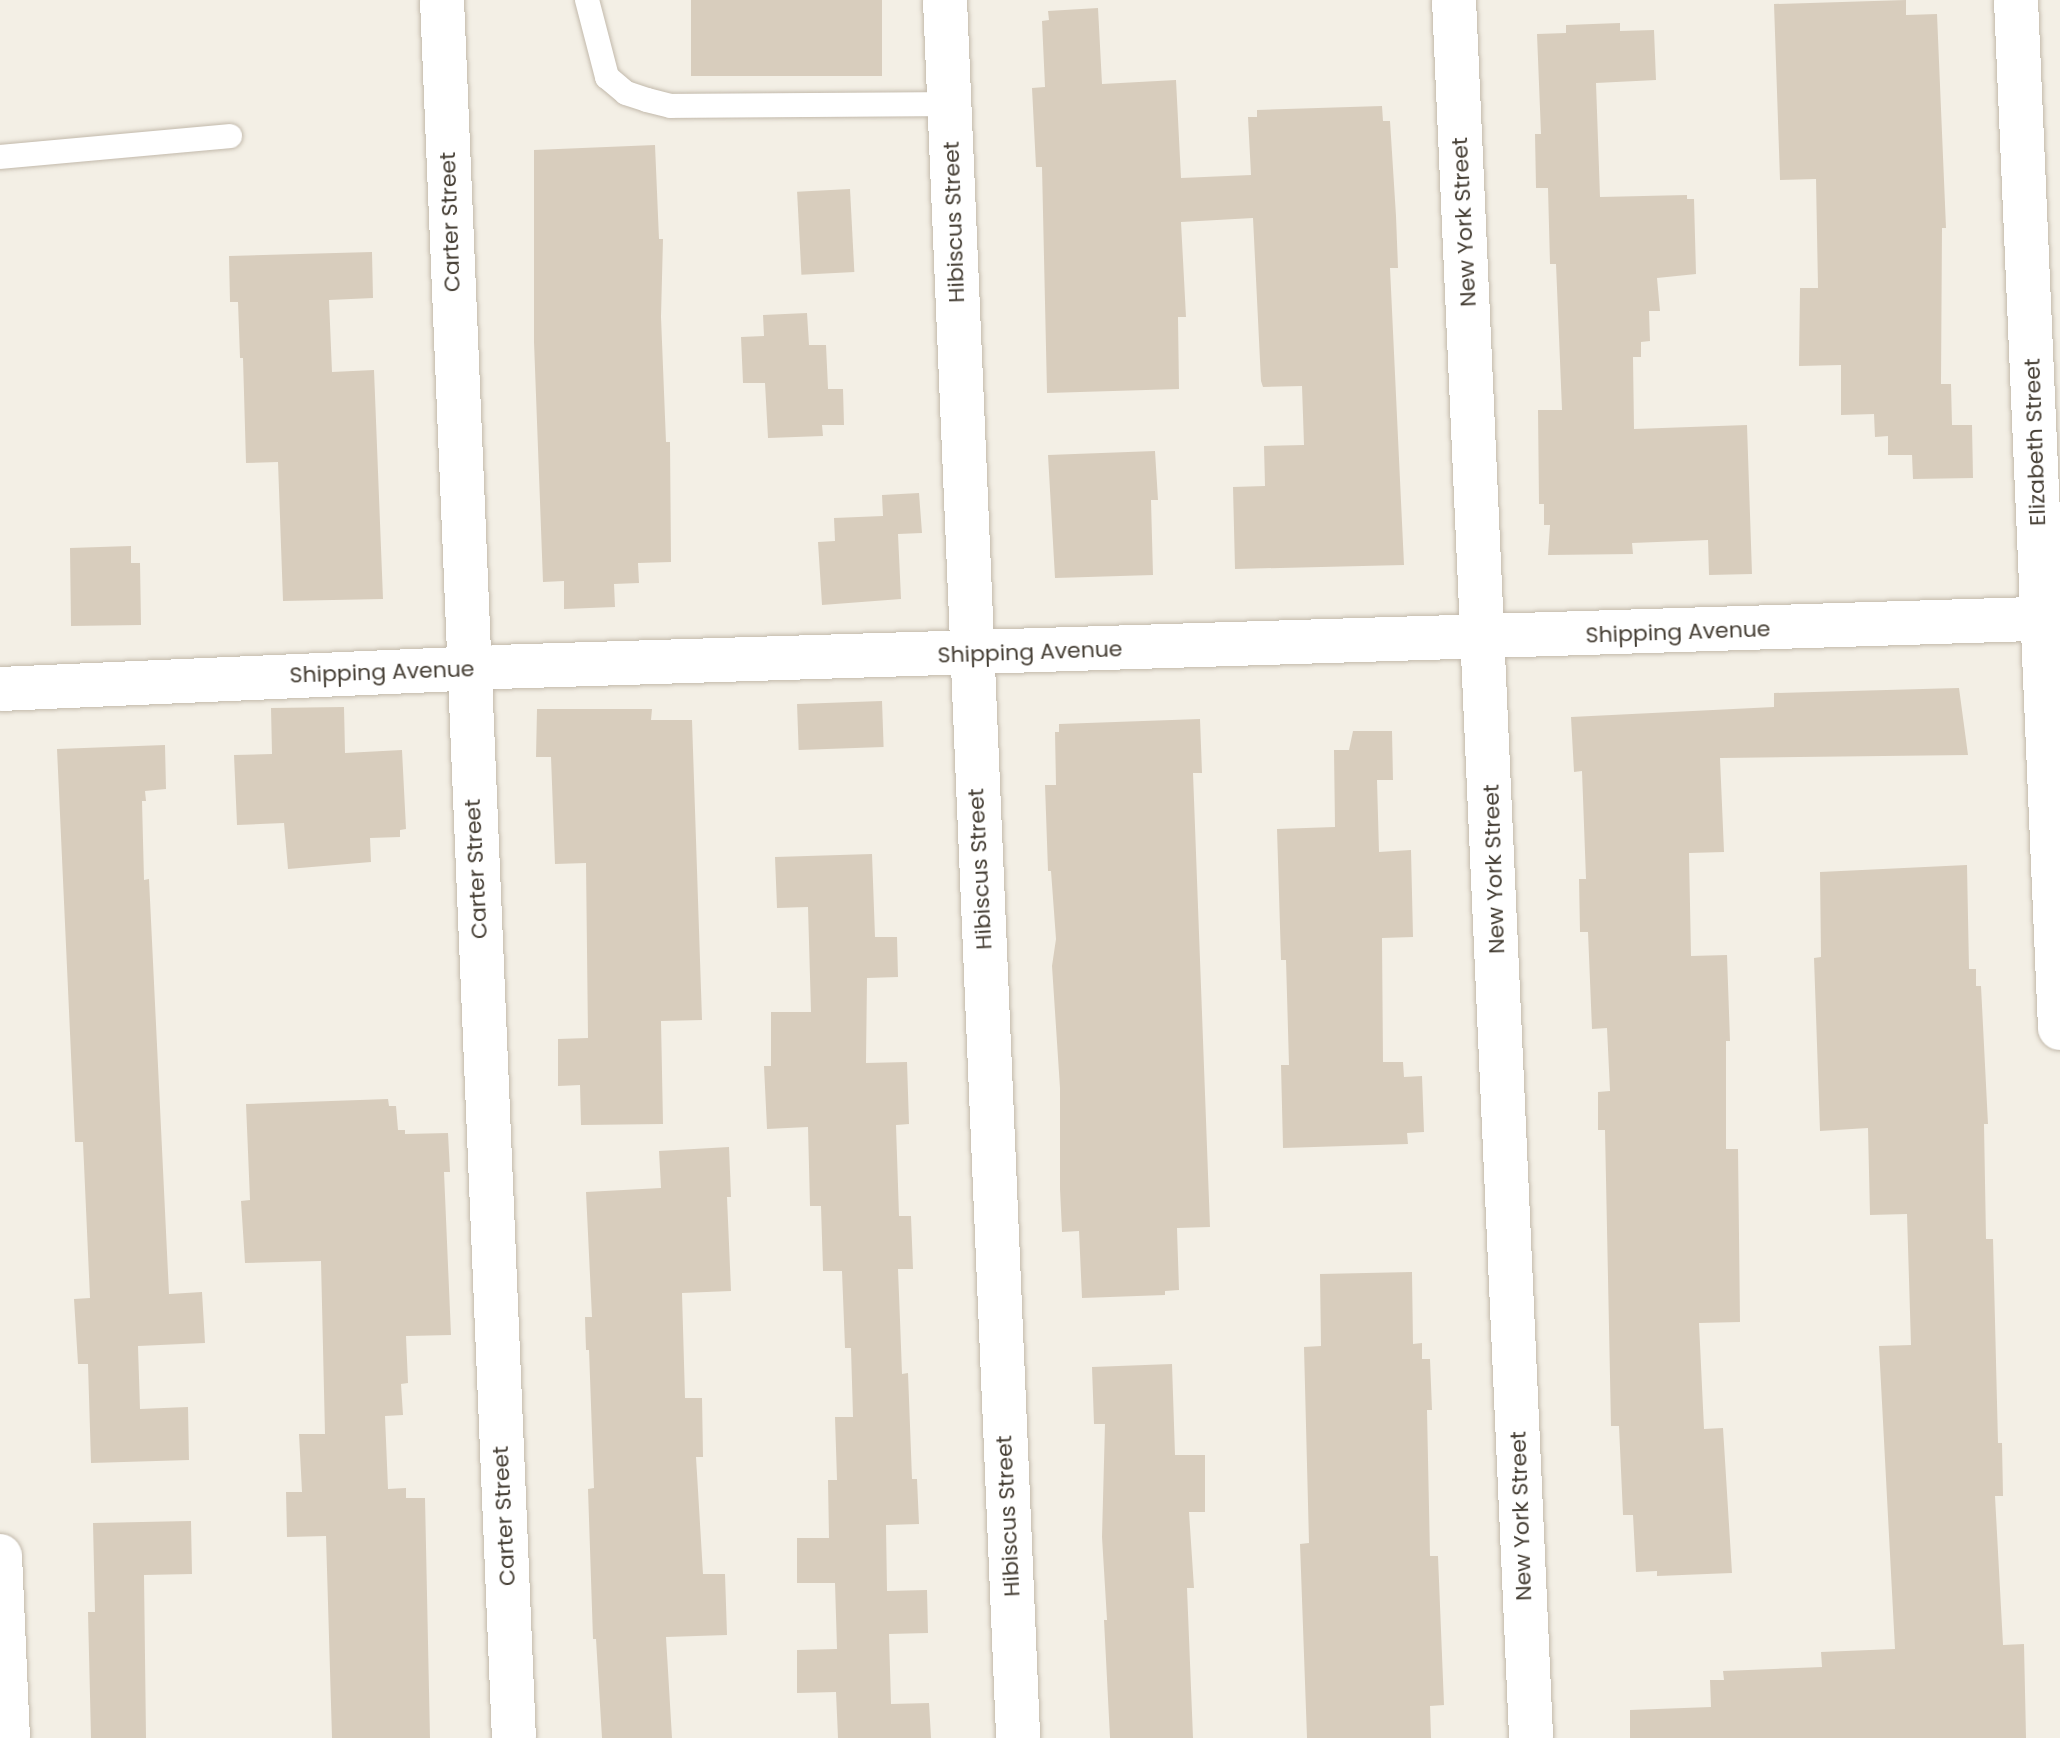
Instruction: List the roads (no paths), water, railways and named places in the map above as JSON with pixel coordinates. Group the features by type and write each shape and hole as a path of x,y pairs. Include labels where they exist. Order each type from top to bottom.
{"street":[{"name":"Carter Street","path":"442,0 467,668 514,1738"},
{"name":"Hibiscus Street","path":"945,0 970,654 1018,1738"},
{"name":"New York Street","path":"1454,0 1531,1738"},
{"name":"Elizabeth Street","path":"2016,0 2051,619 2060,1028"},
{"name":"Shipping Avenue","path":"0,689 467,668 1484,639 2051,619"},
{"path":"0,1556 8,1738"}],"lane":[{"path":"587,0 607,77 626,93 647,100 671,106 949,104"},
{"path":"0,157 230,136"}]}
